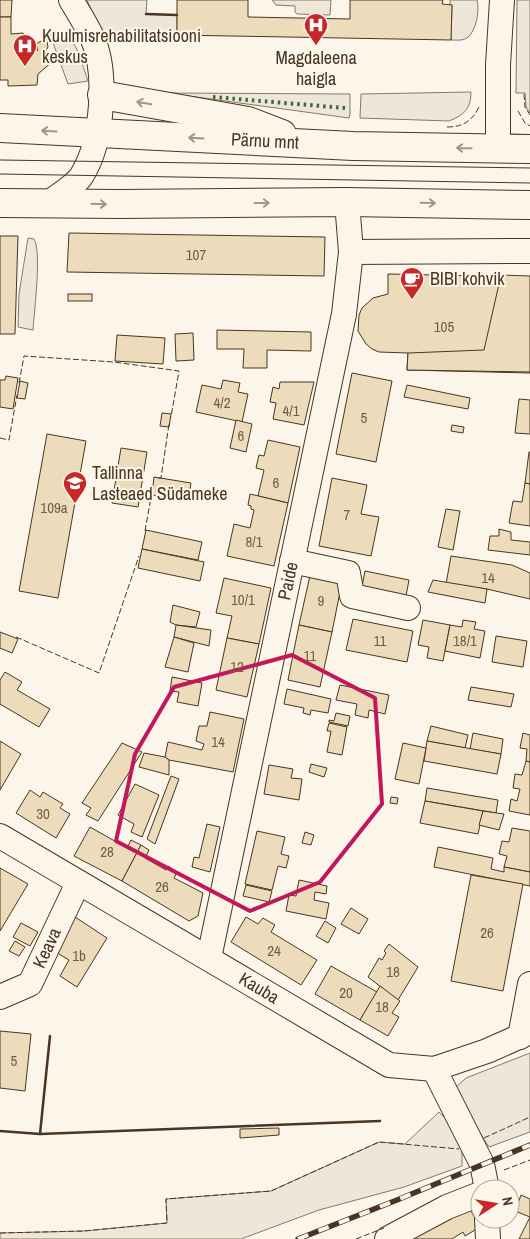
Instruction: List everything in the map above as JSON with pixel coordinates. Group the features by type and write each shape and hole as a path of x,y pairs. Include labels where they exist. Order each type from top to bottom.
{"main road":[{"path":"102,95 248,121 310,143"},
{"name":"Pärnu mnt","path":"0,128 310,143 530,149"},
{"path":"0,203 347,202 530,205"}],"street":[{"path":"50,202 82,176 98,133 102,95 100,67 93,38 71,0"},
{"path":"498,148 498,65 502,0"},
{"name":"Paide","path":"209,958 344,314 351,252 347,202"},
{"path":"351,252 530,251"},
{"path":"292,561 348,573 352,596 408,608"},
{"name":"Kauba","path":"0,836 388,1065 434,1070 487,1051 525,1034"},
{"name":"Keava","path":"0,997 30,984 78,883"},
{"path":"525,1034 530,984"},
{"path":"434,1070 482,1164 485,1179"},
{"path":"387,1239 447,1206 470,1198"}],"highlighted area":[{"path":"292,655 375,698 382,804 320,882 250,911 116,841 135,754 174,687"}],"shaded area":[{"path":"87,0 147,0 146,14 177,15 177,35 101,33"},
{"path":"272,0 331,0 330,15 297,14 295,6 276,5"},
{"path":"450,0 477,0 478,15 475,26 470,35 465,39 451,40 452,5 450,5"},
{"path":"517,0 530,0 530,113 526,107 525,93 516,93"},
{"path":"49,32 59,33 72,41 88,81 68,84"},
{"path":"471,92 470,103 466,111 449,121 360,118 361,94"},
{"path":"167,93 350,94 350,114 349,118"},
{"path":"28,238 34,239 37,256 33,330 18,327 19,294"},
{"path":"530,1053 530,1132 489,1147 452,1091 466,1078"},
{"path":"439,1112 446,1119 462,1147 462,1166 404,1187 319,1210 241,1239 0,1239 0,1233 84,1231 167,1223 166,1199 271,1191 379,1142 405,1144"}],"building":[{"path":"0,0 12,0 11,17 0,17"},
{"path":"177,0 248,0 248,17 350,19 350,0 443,0 442,4 452,5 451,40 177,35"},
{"path":"0,17 11,17 11,34 23,33 37,51 36,44 43,40 47,41 48,47 45,52 52,62 38,74 37,85 8,86 8,80 0,80"},
{"path":"69,233 325,237 324,276 67,272"},
{"path":"0,236 18,236 15,334 0,334"},
{"path":"388,274 530,277 530,373 407,370 408,353 379,352 372,349 366,344 358,331 359,315 362,308 373,298 388,294"},
{"path":"501,275 530,276 530,372 407,370 408,353 484,350"},
{"path":"68,294 92,294 92,301 68,301"},
{"path":"217,330 311,332 311,351 267,350 267,368 243,368 244,349 217,349"},
{"path":"193,333 194,360 176,361 175,334"},
{"path":"117,335 165,338 163,364 115,361"},
{"path":"352,373 392,381 376,462 336,454"},
{"path":"6,376 18,378 13,409 0,407 0,380 5,380"},
{"path":"223,380 240,383 238,392 248,394 242,422 196,412 202,385 221,389"},
{"path":"20,381 28,383 25,399 17,398"},
{"path":"280,382 314,382 304,425 273,419 276,403 270,402 273,387 279,389"},
{"path":"407,385 470,398 468,409 404,397"},
{"path":"519,399 530,400 530,434 515,433"},
{"path":"162,413 171,414 169,427 160,426"},
{"path":"236,420 252,424 246,452 230,448"},
{"path":"452,425 464,427 463,433 451,431"},
{"path":"47,434 86,441 58,598 19,591"},
{"path":"268,440 300,447 288,503 258,496 264,470 256,468 259,455 264,456"},
{"path":"121,448 147,452 138,507 112,503"},
{"path":"530,452 530,484 525,483"},
{"path":"154,477 191,483 188,501 152,495"},
{"path":"332,478 367,485 361,514 379,517 371,556 319,546"},
{"path":"525,483 530,484 530,526 509,523 513,501 522,502"},
{"path":"250,494 288,503 274,566 227,556 234,524 250,528 254,510 248,505"},
{"path":"446,509 460,511 453,550 438,547"},
{"path":"499,529 511,532 511,540 530,542 530,555 488,550 490,536 499,536"},
{"path":"146,530 202,542 198,560 142,549"},
{"path":"142,549 204,562 200,581 138,568"},
{"path":"451,556 512,565 530,573 530,599 487,589 446,584"},
{"path":"311,571 343,577 332,632 299,625"},
{"path":"365,571 409,580 405,601 361,592"},
{"path":"224,578 271,588 259,644 227,638 232,616 216,613"},
{"path":"433,580 487,589 485,603 428,592"},
{"path":"173,605 200,612 196,627 176,625 170,622"},
{"path":"353,619 413,631 407,662 346,650"},
{"path":"423,620 450,625 443,661 427,658 429,647 418,645"},
{"path":"463,620 476,622 474,629 485,631 480,658 445,651 450,625 462,627"},
{"path":"176,625 211,630 209,646 174,637"},
{"path":"299,625 332,632 320,687 288,680"},
{"path":"0,632 18,639 12,653 0,648"},
{"path":"496,636 527,641 523,667 492,662"},
{"path":"174,637 194,643 188,672 165,667"},
{"path":"227,638 259,644 247,697 216,690"},
{"path":"5,672 22,682 17,690 50,709 39,727 0,704 0,680"},
{"path":"172,677 202,683 198,706 177,702 179,692 170,691"},
{"path":"340,685 389,695 385,714 369,710 368,718 355,715 357,704 336,700"},
{"path":"471,687 514,694 511,707 468,700"},
{"path":"287,689 331,699 328,713 311,710 310,715 303,713 304,708 284,704"},
{"path":"210,712 244,719 233,772 169,760 165,757 168,742 202,750 204,744 196,741 199,726 207,726"},
{"path":"336,713 350,716 348,726 329,722 329,720 334,721"},
{"path":"329,723 347,727 342,755 327,752 331,731 327,731"},
{"path":"431,726 468,735 465,748 427,741"},
{"path":"473,733 503,739 501,754 470,749"},
{"path":"523,733 530,735 530,762 526,761 527,749 520,748"},
{"path":"0,741 21,754 0,790"},
{"path":"427,741 501,754 497,774 424,761"},
{"path":"122,743 142,752 98,821 86,815 91,808 82,803"},
{"path":"403,743 426,748 419,784 395,779"},
{"path":"144,753 165,757 169,760 169,775 139,767"},
{"path":"526,761 530,762 530,815 509,811 511,799 517,801 520,789 513,788 515,774 522,775"},
{"path":"311,764 327,768 324,777 309,772"},
{"path":"269,765 293,769 291,778 302,779 299,800 264,794"},
{"path":"171,776 179,779 155,844 147,839"},
{"path":"135,784 159,795 142,837 131,832 134,824 118,815"},
{"path":"427,788 498,800 496,813 425,801"},
{"path":"30,790 40,797 43,792 63,804 60,808 70,814 56,838 16,813"},
{"path":"391,797 398,798 397,804 390,803"},
{"path":"425,801 483,811 478,834 420,823"},
{"path":"483,811 504,814 499,830 479,825"},
{"path":"207,824 220,827 210,872 192,867 194,857 199,858"},
{"path":"90,827 127,848 131,840 141,845 122,881 74,856"},
{"path":"512,828 530,831 530,872 504,867 507,856 499,854 502,841 509,842"},
{"path":"257,831 285,837 281,854 289,856 286,868 278,866 272,890 245,884"},
{"path":"305,832 314,835 311,845 302,843"},
{"path":"141,845 149,850 145,858 166,870 168,866 177,872 174,878 203,893 198,916 189,921 122,881"},
{"path":"438,847 493,858 491,869 504,872 504,867 530,872 530,886 434,867"},
{"path":"0,868 28,884 0,931"},
{"path":"471,875 523,884 503,991 451,981"},
{"path":"299,880 327,886 326,894 315,892 314,900 329,903 326,919 286,911 289,895 296,896"},
{"path":"246,885 272,891 269,902 243,896"},
{"path":"351,908 368,919 359,934 341,924"},
{"path":"75,917 107,938 77,987 60,976 69,960 54,951"},
{"path":"246,917 258,924 263,918 275,925 271,932 317,960 301,985 231,942"},
{"path":"325,921 336,928 328,943 316,936"},
{"path":"21,923 38,932 30,946 13,937"},
{"path":"15,941 25,947 19,956 9,951"},
{"path":"389,944 418,967 398,1000 368,977 379,958 382,960 386,953 384,951"},
{"path":"331,966 377,992 360,1020 315,994"},
{"path":"380,986 400,1001 392,1013 399,1017 388,1036 360,1020"},
{"path":"0,1031 31,1034 25,1091 0,1088"},
{"path":"279,1128 279,1135 240,1138 240,1129"},
{"path":"521,1195 530,1199 530,1217 520,1213"},
{"path":"467,1204 470,1209 470,1229 477,1229 465,1236 463,1232 452,1239 407,1239"},
{"path":"530,1217 530,1239 519,1239"}],"tram line":[{"path":"0,160 530,168"},
{"path":"0,174 530,183"}],"railway":[{"path":"298,1239 530,1145"}],"hedge":[{"path":"213,97 345,108"}],"fence":[{"path":"524,94 525,107 530,115"},
{"path":"447,127 458,126 466,122 479,107"},
{"path":"518,111 525,123 530,126"},
{"path":"19,383 24,356 114,362 179,371 171,417"},
{"path":"0,438 9,440 17,395"},
{"path":"158,478 161,478 169,424"},
{"path":"145,531 152,492"},
{"path":"16,637 99,673 139,556"},
{"path":"484,1138 530,1117"},
{"path":"0,1233 84,1231 167,1223 166,1199 271,1191 379,1142 459,1149"},
{"path":"504,1170 530,1160"},
{"path":"356,1239 384,1228"}],"wall":[{"path":"146,14 177,15"},
{"path":"111,33 177,35"},
{"path":"40,1134 50,1036"},
{"path":"0,1131 40,1134 380,1121"}],"place":[{"name":"Magdaleena haigla","path":"316,46"},
{"name":"Kuulmisrehabilitatsiooni keskus","path":"25,67"},
{"name":"BIBI kohvik","path":"412,300"},
{"name":"Tallinna Lasteaed Südameke","path":"75,504"}]}
